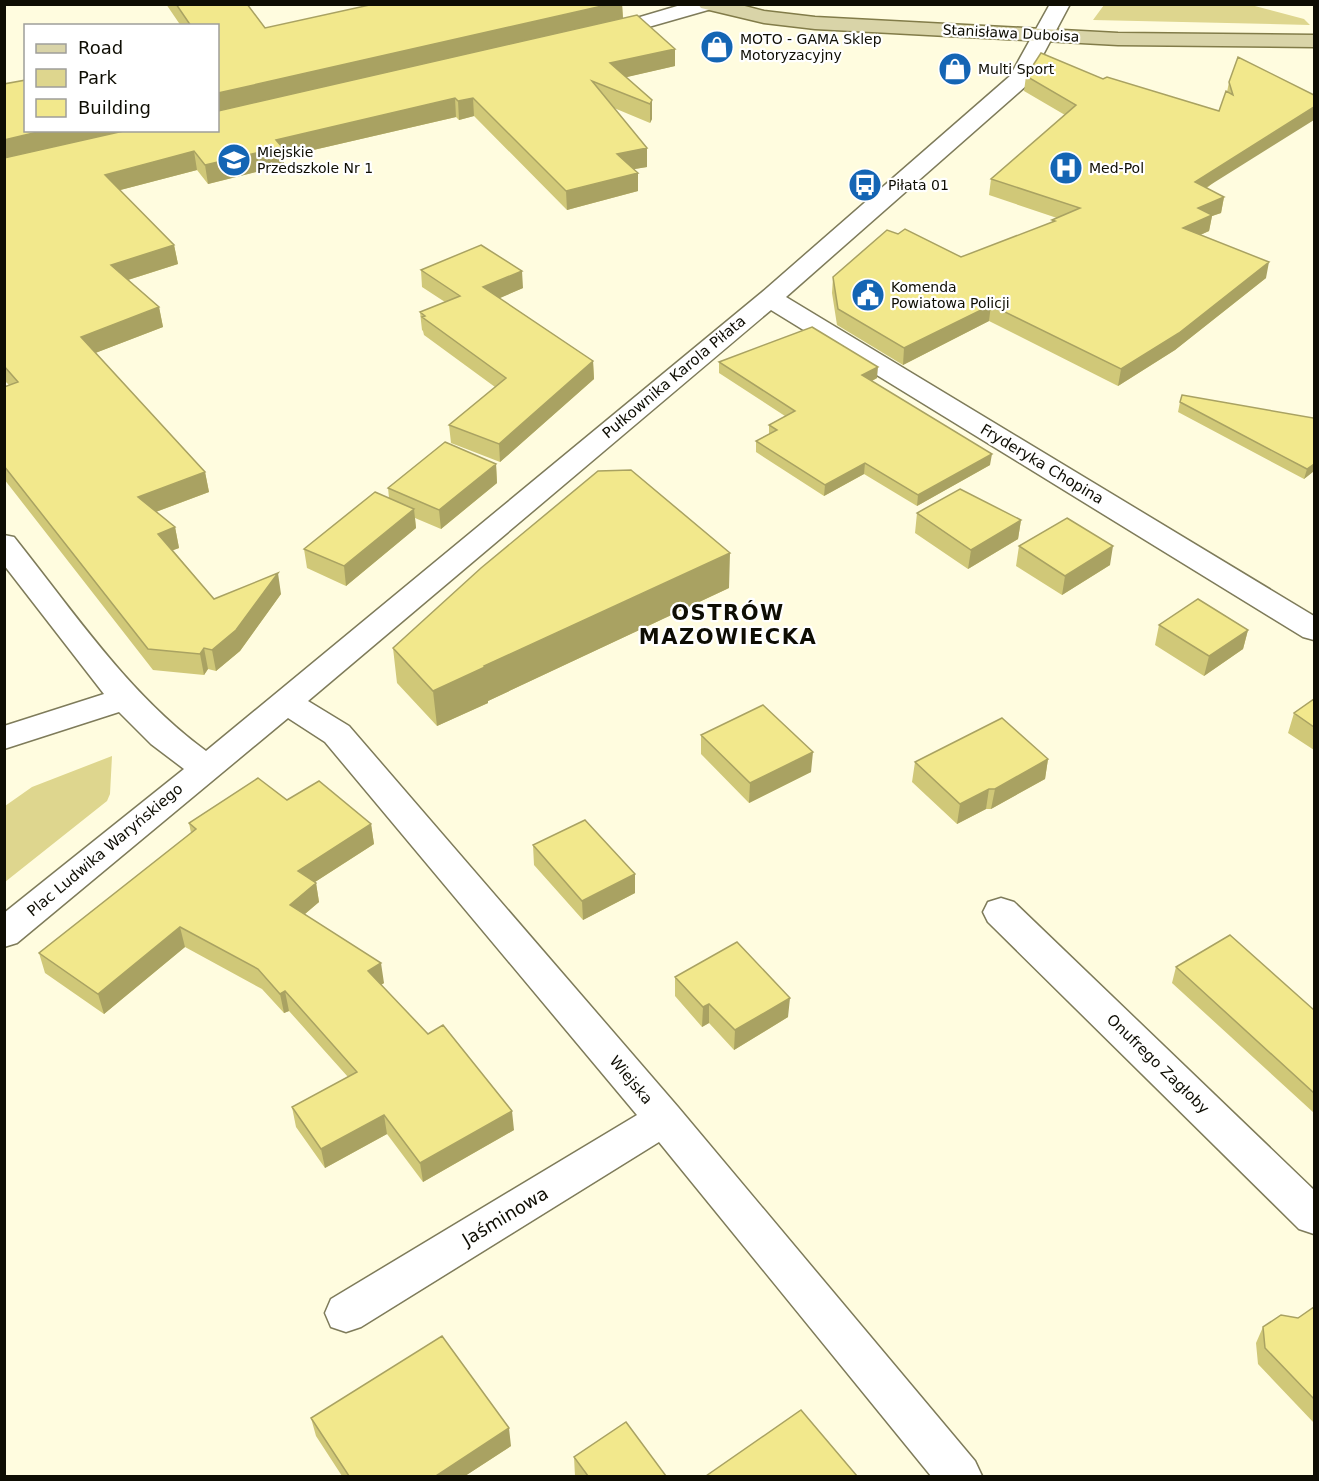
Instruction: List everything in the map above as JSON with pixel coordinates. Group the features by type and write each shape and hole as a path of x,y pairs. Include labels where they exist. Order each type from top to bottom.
{"main road":[{"name":"Stanisława Duboisa","path":"708,4 747,14 814,22 1043,35 1185,40 1314,41"}],"street":[{"path":"582,38 708,4"},
{"name":"Pułkownika Karola Piłata","path":"286,702 770,298 1020,80 1060,4"},
{"name":"Fryderyka Chopina","path":"770,298 1314,630"},
{"path":"4,543 125,699 162,736 206,767"},
{"path":"4,738 125,699"},
{"name":"Plac Ludwika Waryńskiego","path":"4,933 123,838 286,702"},
{"name":"Wiejska","path":"286,702 337,734 664,1119 958,1476"},
{"name":"Onufrego Zagłoby","path":"1001,912 1314,1216"},
{"name":"Jaśminowa","path":"346,1313 664,1119"}],"green space":[{"path":"1104,5 1251,5 1304,19 1310,25 1093,20"},
{"path":"112,756 110,794 107,801 5,882 5,806 32,787"}],"building":[{"path":"176,4 247,4 265,28 374,4 611,4 219,93 219,24 190,24"},
{"path":"637,15 675,49 610,63 652,100 650,104 592,81 647,148 617,154 638,173 566,191 473,98 458,101 455,98 276,140 282,147 205,165 194,151 105,175 174,245 111,265 159,307 81,337 205,472 138,497 175,527 158,534 214,599 278,573 236,630 212,650 204,648 200,654 148,649 4,466 4,387 18,382 4,366 4,158 119,132 219,132 219,111"},
{"path":"1041,53 1103,79 1107,77 1219,111 1226,91 1233,95 1229,82 1238,57 1314,95 1314,107 1195,182 1224,197 1198,208 1212,215 1183,228 1269,262 1179,333 1121,369 991,305 904,348 838,309 833,277 887,230 898,234 905,229 961,257 1055,221 1052,220 1080,208 991,179 1076,105 1026,76"},
{"path":"24,80 24,132 38,132 4,140 4,84"},
{"path":"481,245 522,271 483,287 593,361 499,444 449,425 506,378 422,317 425,316 420,312 460,296 421,270"},
{"path":"812,327 878,367 862,375 992,454 918,495 865,463 825,485 756,441 777,430 769,425 795,411 719,362"},
{"path":"1182,395 1314,417 1314,464 1307,469 1180,402"},
{"path":"445,442 496,464 439,510 388,488"},
{"path":"631,470 730,553 433,691 393,648 481,568 598,471"},
{"path":"960,489 1021,520 971,550 917,513"},
{"path":"375,492 414,509 344,566 304,549"},
{"path":"1067,518 1113,546 1065,576 1019,546"},
{"path":"1198,599 1248,630 1209,656 1159,625"},
{"path":"1314,699 1314,727 1294,713"},
{"path":"763,705 813,752 750,783 701,735"},
{"path":"1002,718 1048,759 995,789 989,789 960,804 915,762"},
{"path":"258,778 287,800 319,781 371,824 298,871 316,883 290,905 381,963 368,971 428,1034 443,1025 512,1111 420,1163 384,1115 321,1149 292,1107 357,1072 285,991 280,994 258,969 180,927 98,994 39,953 196,829 189,823"},
{"path":"585,820 635,874 582,901 533,845"},
{"path":"1230,935 1314,1010 1314,1093 1176,967"},
{"path":"737,942 790,998 735,1030 709,1004 703,1007 675,977"},
{"path":"1314,1307 1314,1399 1265,1348 1263,1327 1281,1315 1298,1318"},
{"path":"442,1336 509,1428 436,1476 349,1476 311,1418"},
{"path":"801,1410 857,1476 706,1476"},
{"path":"626,1422 666,1476 588,1476 574,1457"}],"place":[{"name":"MOTO - GAMA Sklep Motoryzacyjny","path":"717,47"},
{"name":"Multi Sport","path":"955,69"},
{"name":"Miejskie Przedszkole Nr 1","path":"234,160"},
{"name":"Med-Pol","path":"1066,168"},
{"name":"Piłata 01","path":"865,185"},
{"name":"Komenda Powiatowa Policji","path":"868,295"}],"district":[{"name":"OSTRÓW MAZOWIECKA","path":"728,625"}]}
